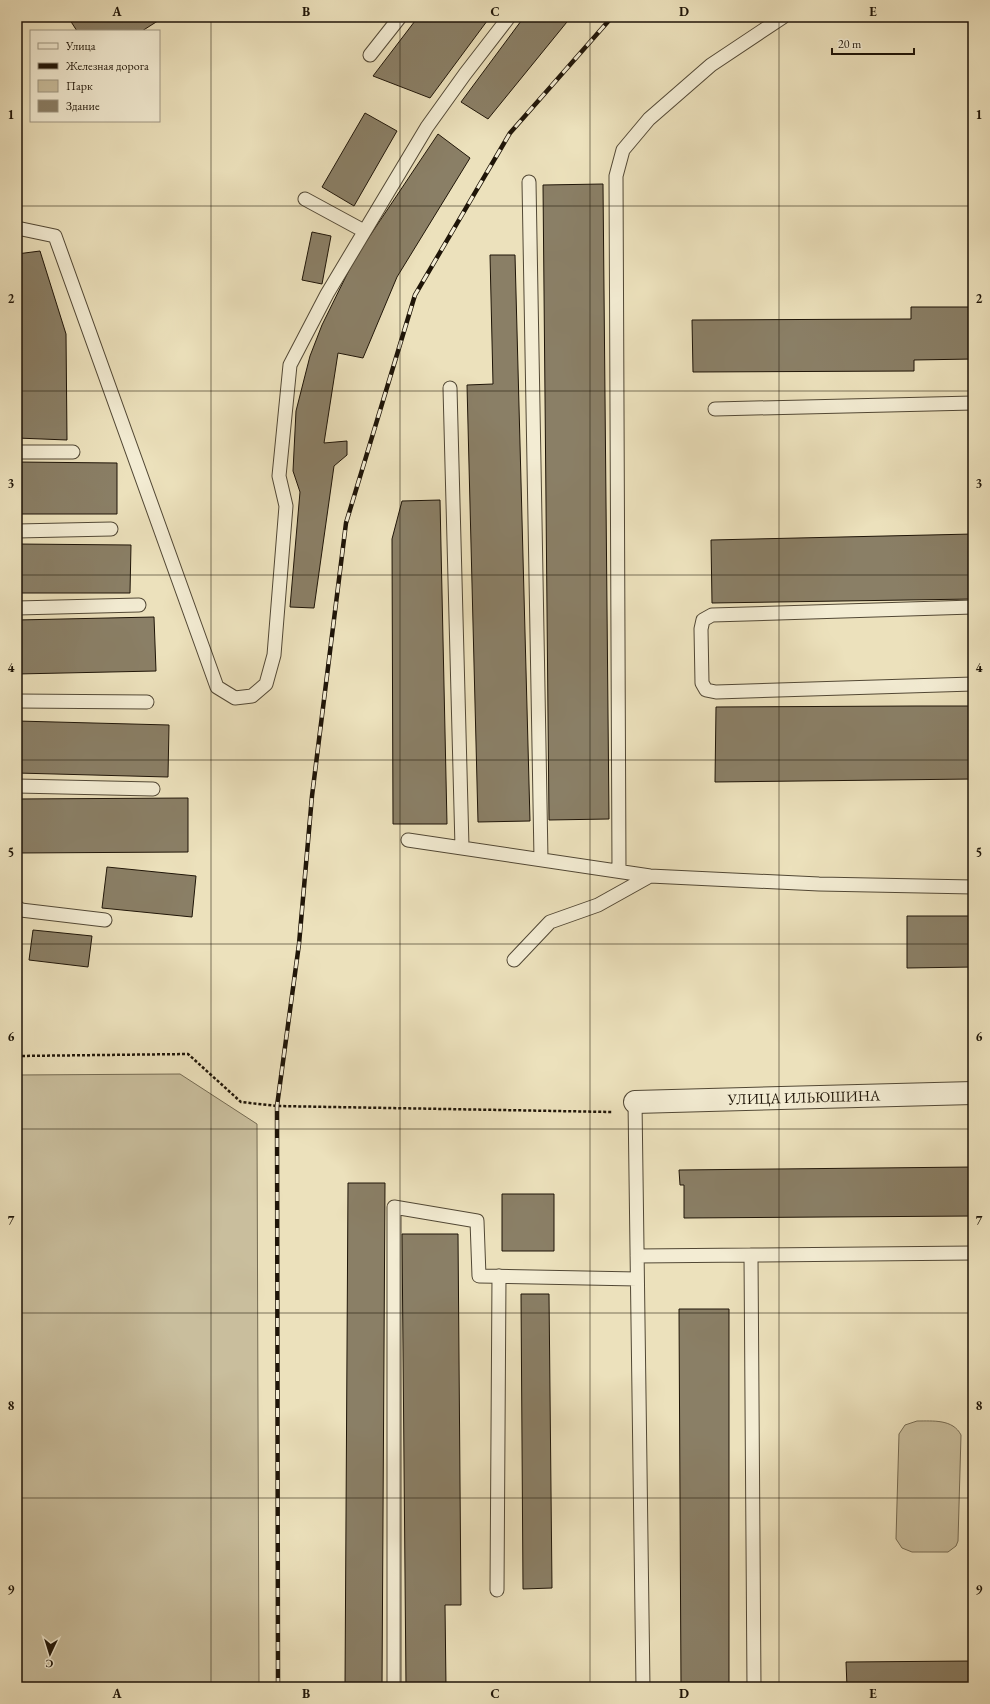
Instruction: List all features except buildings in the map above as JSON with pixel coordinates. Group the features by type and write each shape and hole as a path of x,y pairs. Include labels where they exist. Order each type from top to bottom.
{"street":[{"name":"УЛИЦА ИЛЬЮШИНА","path":"635,1102 973,1093"}],"lane":[{"path":"370,55 400,17"},
{"path":"17,228 55,236 217,686 235,698 252,696 266,684 274,655 286,506 279,476 290,364 327,294 427,127 465,74 509,17"},
{"path":"619,871 616,176 623,150 649,120 711,65 783,17"},
{"path":"529,182 540,859"},
{"path":"305,199 364,231"},
{"path":"450,388 462,848"},
{"path":"714,409 973,403"},
{"path":"17,452 73,452"},
{"path":"17,531 111,529"},
{"path":"17,608 139,605"},
{"path":"973,607 712,615 703,620 701,644 702,683 706,690 716,692 973,684"},
{"path":"17,701 147,702"},
{"path":"17,786 153,789"},
{"path":"408,840 650,876 819,884 973,887"},
{"path":"514,960 550,922 598,905 650,876"},
{"path":"17,907 21,910 105,920"},
{"path":"635,1102 643,1687"},
{"path":"394,1687 394,1207 477,1221 479,1276 638,1279"},
{"path":"637,1256 973,1253"},
{"path":"751,1255 754,1687"},
{"path":"497,1590 499,1276"}],"path":[{"path":"17,1056 188,1054 241,1102 277,1106 610,1112 635,1102"}],"green space":[{"path":"180,1074 257,1124 259,1687 17,1687 17,1075"},
{"path":"917,1421 942,1422 953,1426 961,1435 958,1541 956,1546 948,1552 912,1552 902,1548 896,1539 899,1434 905,1425"}],"railway":[{"path":"278,1687 277,1106 299,944 312,796 346,523 415,295 510,133 612,17"}]}
